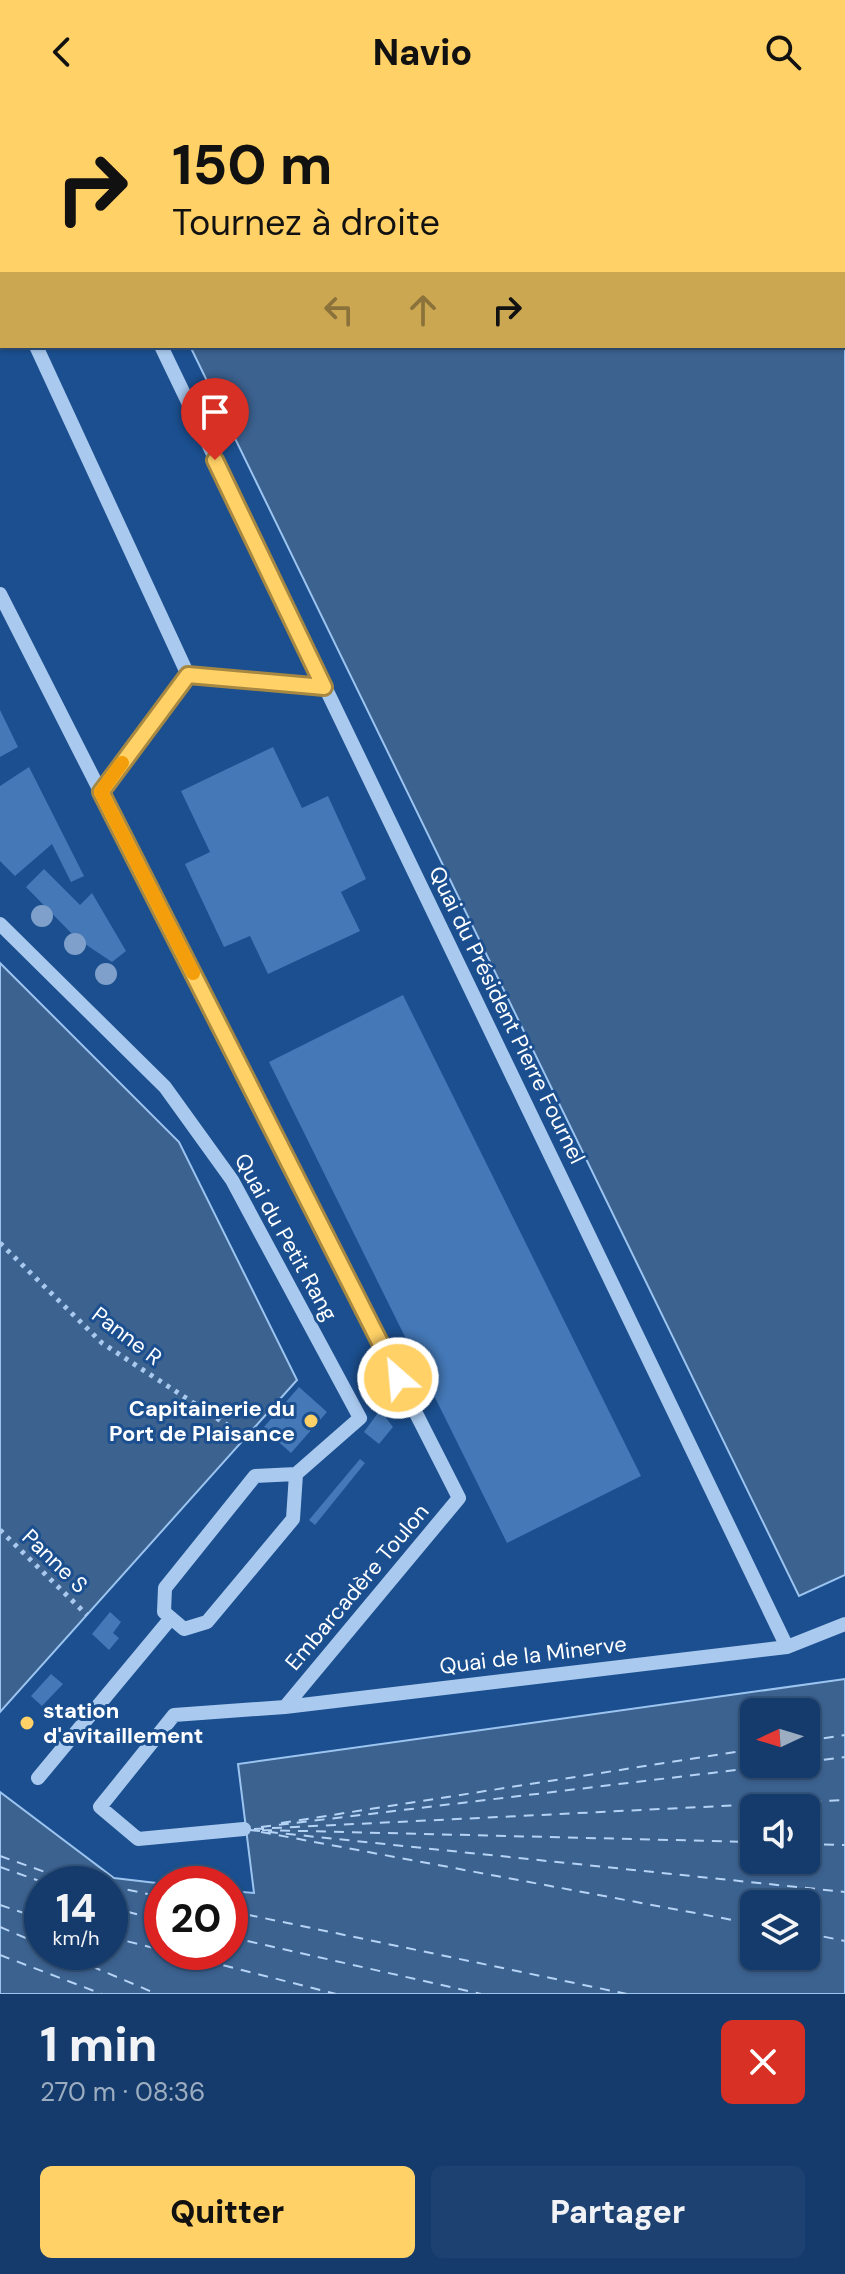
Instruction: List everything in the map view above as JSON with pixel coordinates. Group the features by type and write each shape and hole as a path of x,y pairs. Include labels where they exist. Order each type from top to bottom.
{"lane":[{"path":"37,348 188,675"},
{"name":"Quai du Président Pierre Fournel","path":"162,348 787,1647"},
{"name":"Embarcadère Toulon","path":"0,594 459,1498 285,1707"},
{"path":"188,675 324,687"},
{"path":"101,792 188,675"},
{"name":"Quai du Petit Rang","path":"0,924 165,1087 232,1180 284,1274 360,1418 296,1474"},
{"path":"296,1474 293,1519 207,1622 184,1629 164,1612 165,1588 255,1476 296,1474"},
{"path":"38,1778 171,1618"},
{"path":"787,1647 845,1624"},
{"name":"Quai de la Minerve","path":"285,1707 787,1647"},
{"path":"244,1829 138,1839 100,1807 174,1715 285,1707"}],"path":[{"name":"Panne R","path":"0,1243 102,1343 247,1438"},
{"name":"Panne S","path":"0,1530 87,1615"}],"water":[{"path":"191,348 845,348 845,1575 799,1596"},
{"path":"0,963 179,1142 297,1380 0,1712"},
{"path":"845,1679 845,1994 0,1994 0,1792 98,1866 24,1866 24,1970 128,1970 128,1880 144,1882 144,1970 248,1970 248,1892 254,1893 238,1764"}],"building":[{"path":"0,710 18,747 0,757"},
{"path":"273,747 302,808 328,796 366,879 341,892 360,931 268,974 250,936 224,947 185,864 210,852 181,791"},
{"path":"29,767 84,876 71,882 52,844 15,876 0,861 0,786"},
{"path":"44,869 80,905 92,893 126,951 112,962 76,938 26,887"},
{"path":"403,995 641,1476 507,1543 269,1062"},
{"path":"299,1387 327,1412 291,1453 263,1428"},
{"path":"380,1410 393,1427 379,1444 364,1432"},
{"path":"360,1459 365,1463 315,1525 309,1520"},
{"path":"110,1612 121,1622 113,1633 119,1638 109,1650 92,1634"},
{"path":"51,1674 63,1684 42,1706 31,1696"}],"ferry route":[{"path":"820,1739 845,1735"},
{"path":"281,1823 740,1751"},
{"path":"820,1760 845,1757"},
{"path":"261,1827 740,1770"},
{"path":"254,1829 845,1800"},
{"path":"250,1830 845,1892"},
{"path":"262,1830 740,1842"},
{"path":"261,1832 740,1921"},
{"path":"820,1844 845,1845"},
{"path":"0,1856 28,1866"},
{"path":"0,1867 24,1876"},
{"path":"128,1890 144,1893"},
{"path":"0,1905 24,1913"},
{"path":"128,1912 144,1916"},
{"path":"248,1915 627,1994"},
{"path":"0,1927 24,1937"},
{"path":"820,1936 845,1941"},
{"path":"248,1941 481,1994"},
{"path":"128,1942 144,1946"},
{"path":"0,1955 102,1994"},
{"path":"100,1970 157,1994"},
{"path":"242,1970 336,1994"}],"slow traffic":[{"path":"122,763 101,792 193,973"}],"place":[{"name":"Capitainerie du Port de Plaisance","path":"311,1421"},
{"name":"station d'avitaillement","path":"27,1723"}],"route":[{"path":"215,460 324,687 188,675 101,792 398,1378"}]}
